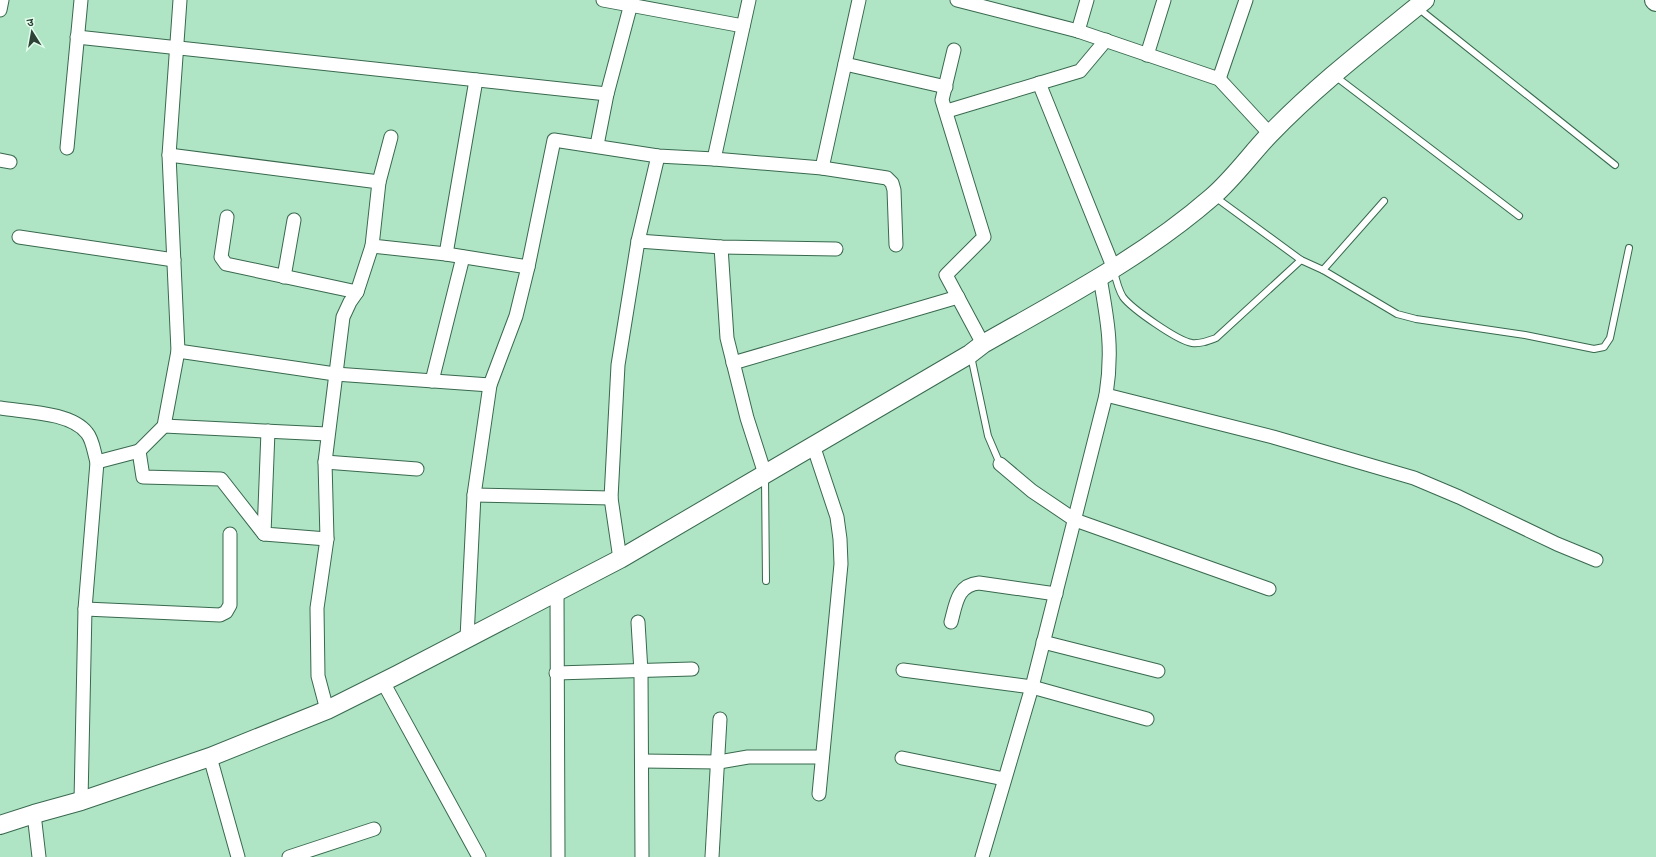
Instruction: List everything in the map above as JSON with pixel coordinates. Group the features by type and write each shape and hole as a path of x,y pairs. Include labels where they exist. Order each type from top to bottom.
{"street":[{"path":"0,10 2,0"},
{"path":"67,148 81,0"},
{"path":"97,462 138,451 164,426 178,351 169,155 180,0"},
{"path":"604,0 632,2 743,26"},
{"path":"714,159 748,0"},
{"path":"822,168 859,0"},
{"path":"957,0 1003,5 1219,79 1270,134"},
{"path":"1078,31 1087,0"},
{"path":"1147,55 1164,0"},
{"path":"1219,79 1246,0"},
{"path":"597,145 607,94 632,2"},
{"path":"0,825 34,814 81,802 210,757 327,710 558,592 620,558 1107,274 1152,244 1214,196 1270,134 1334,75 1421,3"},
{"path":"77,38 607,94"},
{"path":"947,111 1080,71 1106,40"},
{"path":"954,50 942,100 947,111 984,237 946,275 958,297 977,349"},
{"path":"844,64 946,87"},
{"path":"446,254 476,80"},
{"path":"982,857 1032,688 1106,395 1110,370 1111,348 1107,274 1038,83"},
{"path":"327,710 318,676 317,608 327,539 324,462 327,434 343,317 350,302 358,292 372,246 379,182 391,137"},
{"path":"467,638 474,495 490,385 516,316 554,140 597,145 658,156 822,168 887,178 892,184 894,190 896,245"},
{"path":"169,155 379,182"},
{"path":"620,558 611,498 618,365 638,241 658,156"},
{"path":"227,217 221,257 223,262 226,264 358,292"},
{"path":"284,277 294,220"},
{"path":"19,237 174,260"},
{"path":"638,241 722,247 836,249"},
{"path":"372,246 446,254 528,266"},
{"path":"722,247 727,338 753,442 764,474"},
{"path":"432,381 463,257"},
{"path":"733,363 958,297"},
{"path":"178,351 335,374 490,385"},
{"path":"1106,395 1273,437 1414,478 1459,497 1557,544 1596,560"},
{"path":"0,408 59,417 80,424 88,434 97,462 85,609 81,802"},
{"path":"164,426 327,434"},
{"path":"264,534 268,431"},
{"path":"813,445 837,517 841,564 819,794"},
{"path":"138,451 143,477 221,479 264,534 327,539"},
{"path":"324,462 417,469"},
{"path":"1000,464 1032,491 1075,520 1269,589"},
{"path":"474,495 611,498"},
{"path":"85,609 220,615 226,612 230,605 230,534"},
{"path":"951,622 961,591 969,584 979,583 1056,594"},
{"path":"558,592 556,673 558,857"},
{"path":"638,622 642,761 642,857"},
{"path":"1043,642 1158,671"},
{"path":"556,673 640,672 692,669"},
{"path":"903,670 1032,688 1147,719"},
{"path":"383,682 479,857"},
{"path":"712,857 719,762 720,719"},
{"path":"642,761 719,762 764,756 822,757"},
{"path":"210,757 238,857"},
{"path":"902,758 1004,779"},
{"path":"34,814 40,857"},
{"path":"289,857 374,829"}],"lane":[{"path":"1421,3 1615,165"},
{"path":"1334,75 1519,216"},
{"path":"1214,196 1301,260 1323,270 1397,314 1416,319 1525,335 1599,349 1604,347 1610,338 1629,248"},
{"path":"1323,270 1384,202"},
{"path":"1107,274 1129,303 1178,338 1192,343 1204,343 1216,338 1301,260"},
{"path":"977,349 988,436 1000,464"},
{"path":"764,474 766,581"}]}
